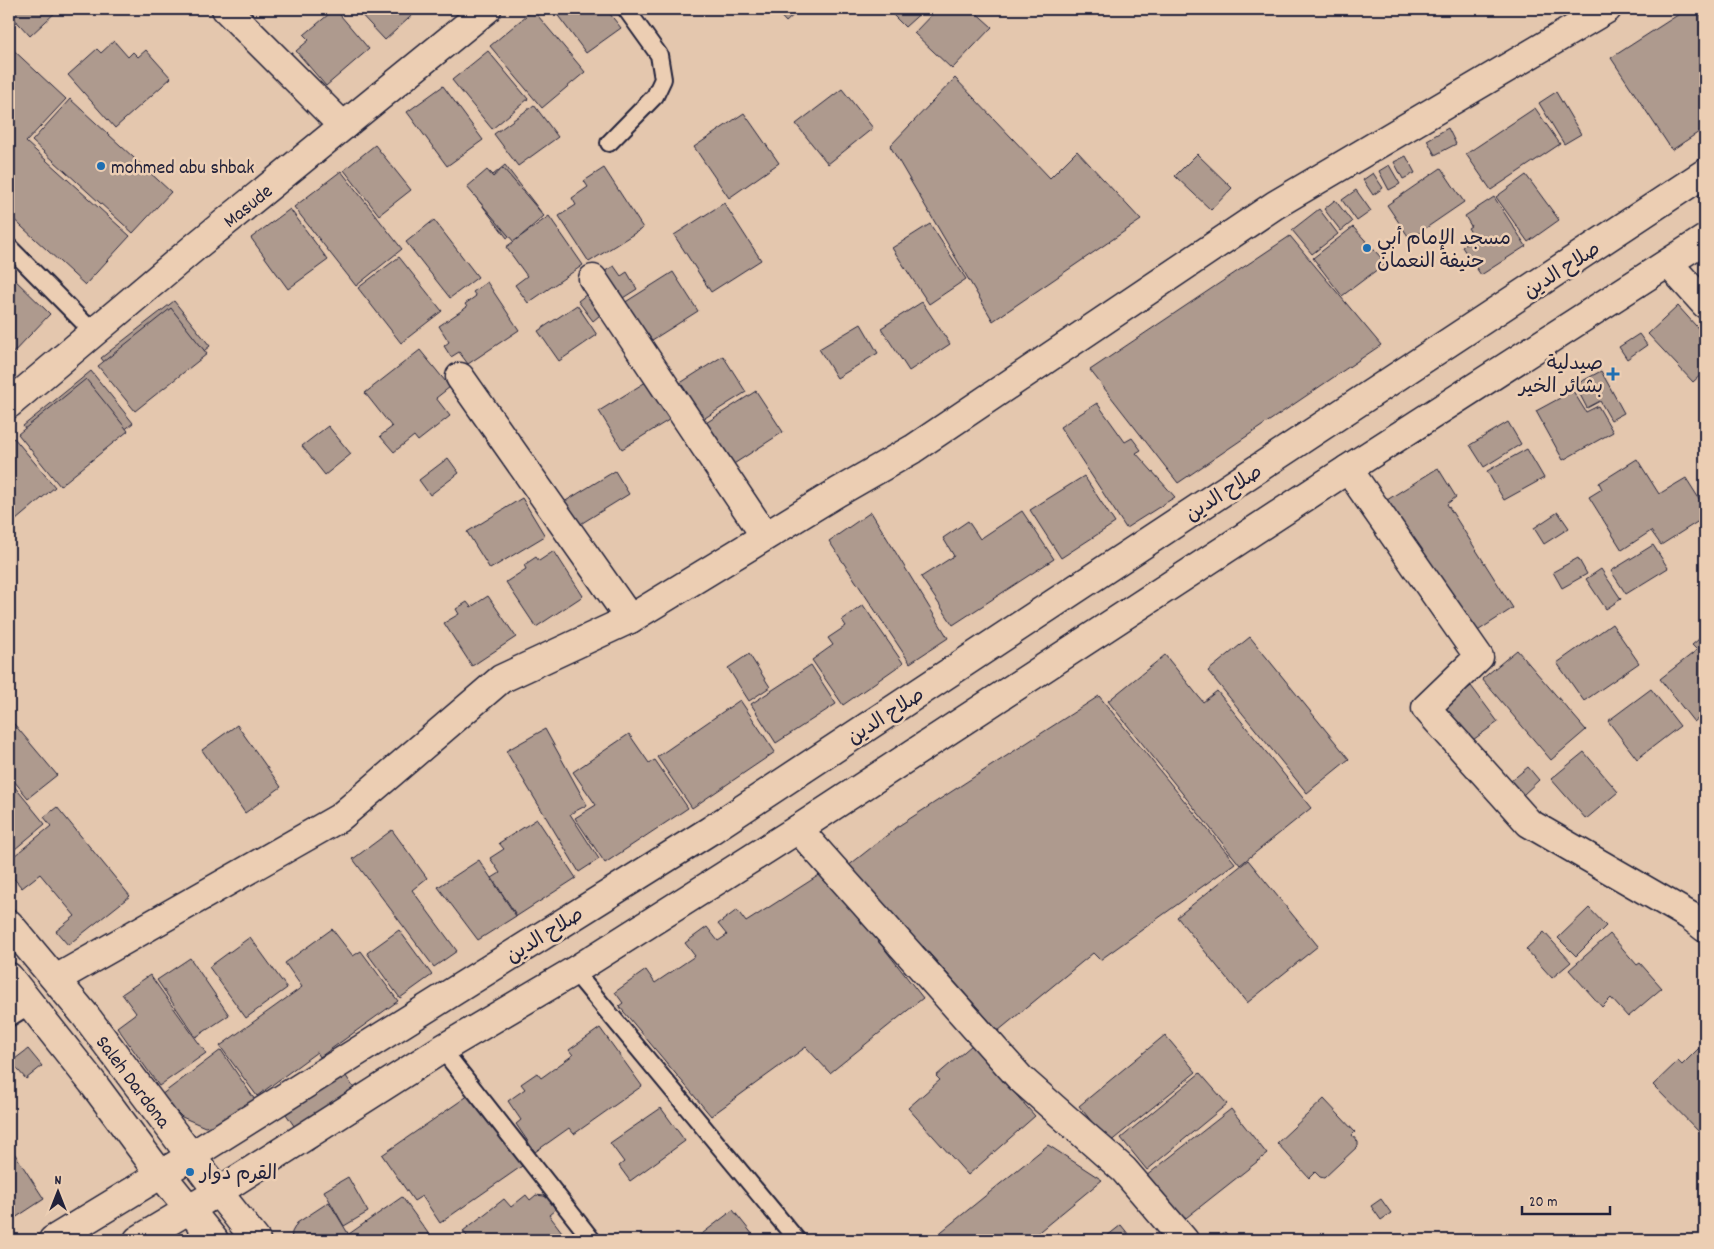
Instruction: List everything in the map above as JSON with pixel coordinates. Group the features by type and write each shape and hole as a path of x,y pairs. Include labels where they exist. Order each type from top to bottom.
{"main road":[{"path":"226,9 343,126"},
{"name":"Masude","path":"9,404 93,332 488,9"},
{"path":"56,979 339,818 501,679 630,619 838,492 913,449 1275,205 1607,9"},
{"name":"صلاح الدين","path":"53,1240 191,1156 711,830 1705,173"},
{"path":"138,1240 218,1192 442,1049 574,970 798,829 1348,469 1669,264 1705,239"},
{"path":"1669,264 1705,304"},
{"path":"593,279 765,536"},
{"path":"460,377 630,619"},
{"path":"1348,469 1479,658 1426,708 1529,823 1700,915"},
{"path":"798,829 1020,1078 1124,1170 1184,1240"},
{"name":"Saleh Dardona","path":"9,924 56,979 256,1240"},
{"name":"Saleh Dardona","path":"9,977 32,1004 161,1174 214,1240"}],"lane":[{"path":"609,143 655,96 664,79 659,55 626,9"},
{"path":"9,247 93,332"},
{"path":"574,970 797,1240"},
{"path":"9,1018 32,1004"},
{"path":"442,1049 592,1240"}],"building":[{"path":"9,9 59,9 30,36 9,13"},
{"path":"335,9 369,49 326,86 296,51 309,40 304,35"},
{"path":"356,9 419,9 385,40"},
{"path":"553,9 606,9 621,28 586,53"},
{"path":"774,9 798,9 799,10 786,22"},
{"path":"887,9 925,9 905,27"},
{"path":"937,9 972,9 992,27 952,69 914,33"},
{"path":"1687,9 1705,9 1705,128 1672,150 1611,58"},
{"path":"533,10 585,72 542,108 490,46"},
{"path":"114,41 128,57 133,52 138,57 146,50 171,78 115,128 68,75 97,49 101,53"},
{"path":"9,46 66,99 26,142 130,236 85,285 9,215"},
{"path":"488,51 528,99 492,129 452,80"},
{"path":"955,78 1050,178 1077,151 1141,220 993,321 890,146"},
{"path":"443,86 483,140 447,166 407,112"},
{"path":"842,89 873,128 828,164 796,124"},
{"path":"1556,92 1581,134 1564,144 1539,103"},
{"name":"mohmed abu shbak","path":"70,99 171,192 133,233 32,141"},
{"path":"534,105 558,137 518,166 494,134"},
{"path":"1535,108 1560,144 1491,190 1466,154"},
{"path":"744,113 779,163 729,198 694,147"},
{"path":"1448,128 1456,144 1435,155 1427,140"},
{"path":"375,145 411,190 379,215 344,170"},
{"path":"1197,154 1232,188 1211,210 1175,176"},
{"path":"1406,156 1415,173 1403,179 1394,162"},
{"path":"505,165 541,212 507,238 469,188 490,172 493,175"},
{"path":"1389,165 1400,184 1389,190 1379,171"},
{"path":"503,168 544,216 514,242 467,187 487,170 493,177"},
{"path":"604,168 643,228 589,262 559,216 576,205 572,198 588,187 584,181"},
{"path":"1441,168 1464,202 1410,239 1387,205"},
{"path":"341,171 402,249 356,286 294,207"},
{"path":"1373,173 1383,188 1373,195 1363,180"},
{"path":"1526,175 1559,220 1528,242 1496,197"},
{"path":"1356,190 1371,211 1357,221 1342,200"},
{"path":"1494,197 1526,246 1481,275 1462,247 1475,239 1468,228 1471,226 1465,216"},
{"path":"1335,200 1352,222 1341,231 1324,209"},
{"path":"724,203 761,260 711,292 674,235"},
{"path":"290,209 328,260 288,289 251,238"},
{"path":"1319,209 1338,234 1312,254 1292,230"},
{"path":"549,216 583,265 528,303 515,285 527,276 506,247"},
{"path":"434,220 478,277 450,298 406,242"},
{"path":"930,224 966,279 929,304 892,248"},
{"path":"1353,227 1386,263 1342,296 1313,258"},
{"path":"1290,236 1381,345 1178,483 1090,370"},
{"path":"399,257 442,311 401,343 358,288"},
{"path":"614,266 621,276 627,272 637,289 615,303 598,275"},
{"path":"673,272 698,311 649,342 624,303"},
{"path":"9,274 50,314 9,357"},
{"path":"487,282 519,330 468,364 459,352 451,357 444,346 449,342 439,326 467,307 465,304 476,296 473,292"},
{"path":"591,291 606,310 593,321 578,301"},
{"path":"174,301 210,346 138,404 101,358"},
{"path":"922,302 950,344 909,371 881,328"},
{"path":"577,305 597,335 559,361 538,331"},
{"path":"1678,306 1705,336 1705,371 1693,382 1648,334"},
{"path":"171,308 207,354 135,411 98,366"},
{"path":"861,324 878,353 837,378 819,349"},
{"path":"1639,334 1647,345 1627,359 1619,347"},
{"path":"420,350 450,387 436,398 450,416 418,441 414,436 394,452 380,436 392,427 365,393"},
{"path":"723,356 746,392 697,423 674,387"},
{"path":"91,371 133,423 65,478 23,426"},
{"path":"1601,371 1624,413 1611,420 1600,401 1587,408 1575,385"},
{"path":"86,379 128,431 60,486 18,434"},
{"path":"649,380 672,418 622,449 599,411"},
{"path":"756,391 783,432 726,469 698,428"},
{"path":"1573,391 1586,412 1598,406 1613,432 1563,460 1536,411"},
{"path":"1097,403 1125,442 1132,438 1141,450 1136,453 1175,497 1126,528 1060,427"},
{"path":"1508,422 1521,444 1484,467 1470,445"},
{"path":"328,426 351,454 325,475 302,446"},
{"path":"14,438 55,487 9,526 9,442"},
{"path":"1527,449 1544,478 1504,500 1487,471"},
{"path":"448,458 459,473 430,495 419,480"},
{"path":"1637,459 1659,494 1686,478 1705,508 1705,517 1661,545 1651,531 1622,550 1589,497 1602,489 1599,483"},
{"path":"1438,468 1456,497 1447,504 1513,608 1473,634 1387,500"},
{"path":"615,471 629,494 579,525 564,502"},
{"path":"1084,476 1115,523 1061,558 1030,510"},
{"path":"522,498 545,536 490,569 467,532"},
{"path":"1022,511 1054,559 953,625 921,577 954,556 943,538 968,521 980,539"},
{"path":"871,512 948,638 910,663 829,541"},
{"path":"1558,512 1569,528 1544,544 1534,528"},
{"path":"1653,545 1668,568 1626,594 1611,571"},
{"path":"554,551 583,596 536,627 506,582 526,569 524,565 536,557 539,561"},
{"path":"1578,558 1587,574 1562,588 1553,572"},
{"path":"1601,569 1621,599 1606,609 1586,579"},
{"path":"488,596 516,637 472,666 444,623 459,614 456,609 467,602 471,607"},
{"path":"863,605 903,663 843,705 812,660 833,645 828,638 846,626 842,620"},
{"path":"1612,624 1639,663 1584,701 1557,663"},
{"path":"1705,634 1705,713 1694,722 1660,679 1697,650 1692,645"},
{"path":"1250,637 1349,759 1307,793 1208,671"},
{"path":"1517,650 1586,730 1551,760 1482,679"},
{"path":"749,654 770,687 749,701 728,668"},
{"path":"1165,655 1203,702 1217,691 1311,808 1240,865 1108,701"},
{"path":"811,665 836,704 776,743 751,704"},
{"path":"1471,686 1498,722 1463,747 1437,711"},
{"path":"1651,689 1680,726 1637,759 1608,721"},
{"path":"1099,696 1235,863 1100,960 1093,953 998,1031 923,946 914,954 843,870 900,825"},
{"path":"740,700 775,752 692,808 657,757"},
{"path":"9,718 57,775 28,798 9,775"},
{"path":"237,725 281,787 245,813 202,750"},
{"path":"545,729 587,805 570,814 599,859 579,872 506,751"},
{"path":"629,734 649,763 655,760 688,808 605,863 575,818 596,805 573,772"},
{"path":"1584,752 1618,792 1586,819 1551,779"},
{"path":"1528,767 1539,780 1523,795 1511,781"},
{"path":"14,786 45,824 9,854 9,790"},
{"path":"57,807 130,896 68,945 56,931 75,916 40,874 22,888 9,873 9,860 51,826 44,817"},
{"path":"537,819 576,878 517,916 492,878 500,873 490,858 504,849 499,843"},
{"path":"392,830 427,878 412,890 457,951 434,967 353,859"},
{"path":"479,860 516,916 478,940 438,887"},
{"path":"1248,860 1318,946 1247,1003 1177,917"},
{"path":"824,872 923,998 830,1073 806,1047 711,1116 619,1006 623,1003 615,992 646,970 655,983 695,956 685,943 707,927 718,941 727,935 718,924 737,910 746,922"},
{"path":"1589,908 1606,926 1576,956 1558,938"},
{"path":"332,929 353,956 361,951 398,1001 320,1057 317,1052 257,1096 220,1046 302,987 285,963"},
{"path":"399,930 432,975 400,998 367,953"},
{"path":"1544,932 1571,962 1552,978 1526,949"},
{"path":"1610,934 1637,965 1640,963 1662,988 1628,1017 1611,998 1602,1007 1569,970"},
{"path":"250,937 287,988 246,1018 209,967"},
{"path":"190,958 229,1015 196,1037 157,980"},
{"path":"150,975 206,1053 159,1086 117,1027 136,1013 122,994"},
{"path":"600,1028 642,1086 574,1134 569,1128 535,1152 516,1124 521,1120 508,1101 525,1089 521,1084 537,1073 541,1078 573,1055 569,1050"},
{"path":"1165,1035 1196,1072 1109,1143 1079,1106"},
{"path":"1705,1042 1705,1138 1653,1085 1678,1061 1682,1065"},
{"path":"972,1045 1035,1116 968,1175 908,1108 940,1080 936,1076"},
{"path":"28,1049 42,1066 26,1079 11,1062"},
{"path":"221,1050 255,1100 219,1124 205,1127 182,1117 176,1111 170,1116 157,1098"},
{"path":"344,1073 368,1110 311,1151 286,1114"},
{"path":"1200,1073 1227,1104 1147,1170 1121,1138"},
{"path":"472,1093 522,1166 440,1223 422,1196 414,1201 382,1155"},
{"path":"1324,1099 1355,1132 1352,1135 1358,1142 1358,1146 1324,1178 1315,1172 1309,1178 1277,1143"},
{"path":"661,1108 685,1141 630,1181 619,1166 624,1162 610,1143"},
{"path":"1231,1109 1267,1154 1177,1225 1141,1180"},
{"path":"9,1145 44,1199 9,1222"},
{"path":"1048,1145 1102,1180 1029,1240 931,1240"},
{"path":"348,1177 368,1212 344,1226 324,1191"},
{"path":"526,1195 530,1200 536,1195 544,1196 552,1201 555,1210 549,1215 565,1236 560,1240 470,1240 463,1231 504,1199 511,1207"},
{"path":"402,1197 433,1240 354,1240 349,1234"},
{"path":"1381,1199 1391,1213 1381,1220 1371,1206"},
{"path":"329,1202 352,1240 291,1240 292,1232 297,1223"},
{"path":"733,1210 757,1240 694,1240"},
{"path":"1121,1225 1133,1240 1102,1240"},
{"path":"1225,1232 1233,1240 1215,1240"}],"place":[{"name":"mohmed abu shbak","path":"101,166"},
{"name":"مسجد الإمام أبي حنيفة النعمان","path":"1367,248"},
{"name":"صيدلية بشائر الخير","path":"1613,374"},
{"name":"القرم دوار","path":"190,1172"}]}
